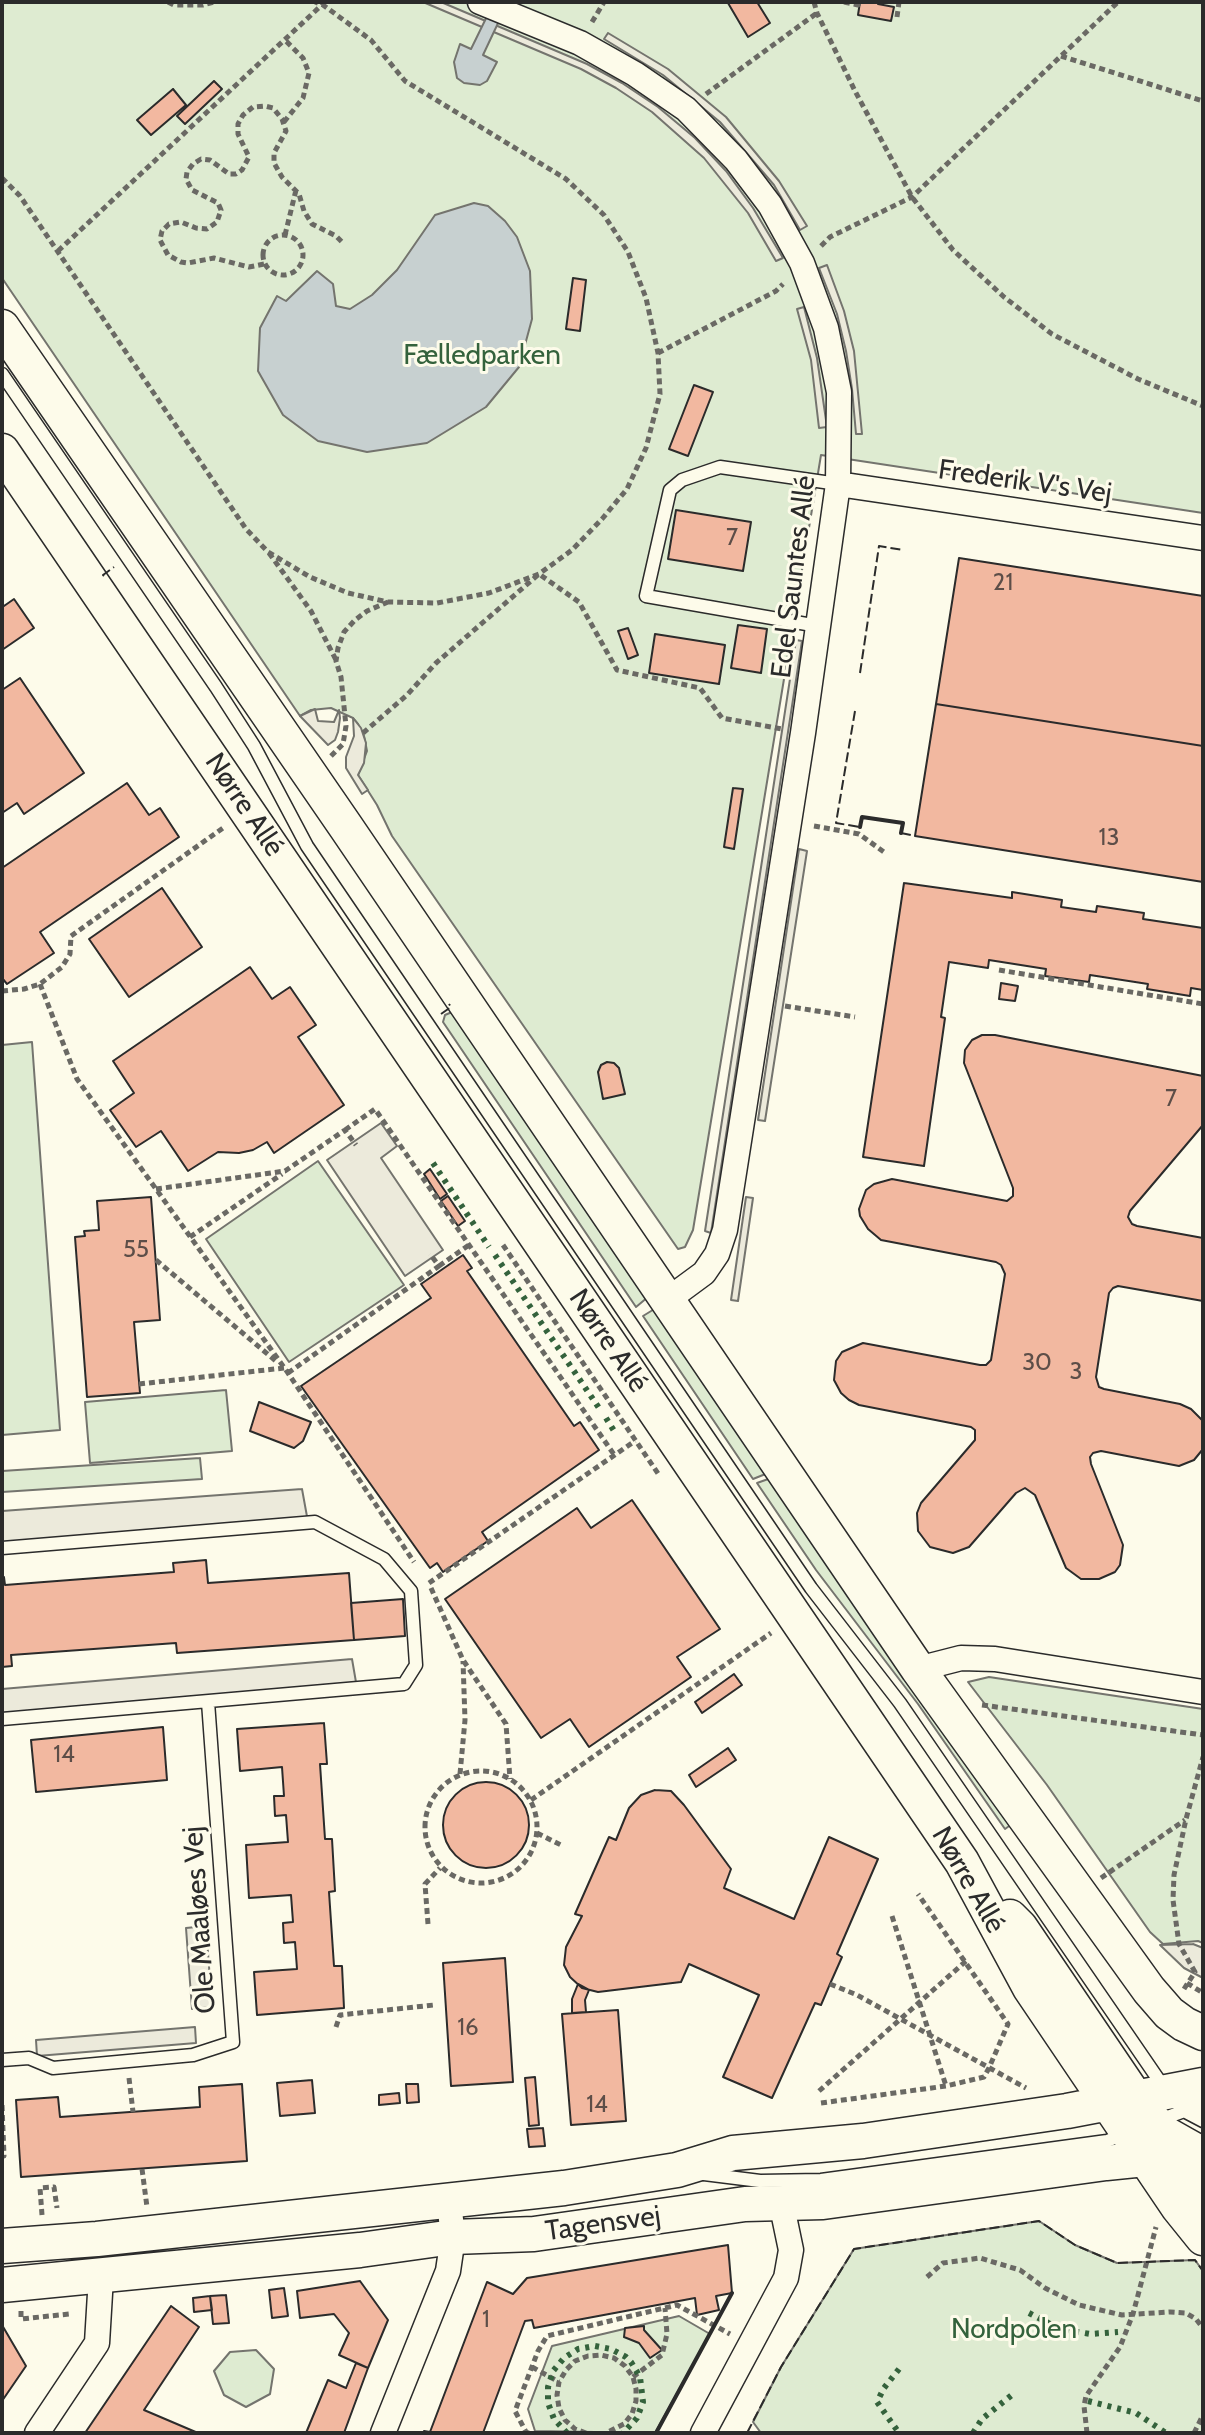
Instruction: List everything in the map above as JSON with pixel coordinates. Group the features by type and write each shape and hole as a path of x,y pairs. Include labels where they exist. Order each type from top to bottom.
{"street":[{"name":"Edel Sauntes Allé","path":"480,2 568,38 635,74 686,109 745,171 770,205 802,263 826,328 839,392 838,484 803,733 725,1230 717,1254 704,1273 666,1301"},
{"path":"2,327 918,1669 1137,1975 1184,2024 1203,2033"},
{"name":"Nørre Allé","path":"2,451 962,1862 1030,1988 1163,2130 1178,2207 1203,2238"},
{"name":"Frederik V's Vej","path":"838,484 1203,538"},
{"path":"918,1669 961,1658 995,1659 1203,1692"},
{"name":"Tagensvej","path":"2,2246 97,2239 564,2188 677,2170 733,2153 863,2141 1067,2111 1163,2130"},
{"path":"1163,2130 1203,2198"},
{"name":"Tagensvej","path":"2,2285 360,2250 453,2237 534,2234 745,2204 823,2202 1106,2163 1163,2130"},
{"path":"383,2433 448,2271 453,2237 449,2202"},
{"path":"703,2433 786,2278 791,2250 781,2202"},
{"path":"37,2433 97,2343 101,2277 97,2239"}],"lane":[{"name":"Nørre Allé","path":"2,374 216,687 254,746 307,846 355,917 811,1588 900,1703 1024,1884 1163,2130"},
{"path":"818,626 646,596 670,490 682,480 720,467 838,484"},
{"path":"2,1548 315,1522 384,1559 411,1591 416,1665 404,1684 2,1719"},
{"name":"Ole Maaløes Vej","path":"2,2060 29,2058 53,2068 193,2055 233,2042 208,1702"},
{"path":"1163,2130 1203,2107"},
{"path":"1163,2130 1203,2121"},
{"name":"Tagensvej","path":"677,2170 760,2181 821,2180 1107,2141 1163,2130"}],"path":[{"path":"168,2 174,5 214,2"},
{"path":"315,2 324,3 371,40 405,81 566,179 604,215 628,252 646,298 658,353 660,394 646,448 627,489 572,550 539,574 436,663 407,695 363,733"},
{"path":"814,2 855,91 912,197 953,250 1004,297 1052,334 1138,379 1203,406"},
{"path":"844,2 858,5 859,2"},
{"path":"897,17 899,2"},
{"path":"912,197 1118,2"},
{"path":"58,251 324,3"},
{"path":"686,109 817,13"},
{"path":"284,122 303,98 309,78 303,58 285,40"},
{"path":"1061,56 1203,101"},
{"path":"264,264 249,267 214,258 188,263 176,261 165,252 161,235 165,227 176,222 201,229 211,228 217,222 221,210 218,203 192,190 186,175 193,164 201,159 210,160 229,174 242,170 249,157 237,129 247,110 259,106 273,108 284,122 284,138 273,160 282,177 296,190 312,224 342,242"},
{"path":"2,178 20,196 246,529 268,552 311,611 336,661 343,690 346,726 343,744 329,757"},
{"path":"285,235 296,190"},
{"path":"285,235 294,238 302,249 302,262 293,273 280,275 264,264 263,251 275,236 285,235"},
{"path":"268,552 310,577 348,593 388,602 437,603 489,593 539,574"},
{"path":"539,574 579,602 617,670 700,688 722,718 803,733"},
{"path":"336,661 344,632 367,611 388,602"},
{"path":"789,821 859,834 884,852"},
{"path":"2,991 40,984 62,967 70,954 71,936 222,829"},
{"path":"999,970 1203,1004"},
{"path":"40,984 77,1079 286,1370 429,1584 463,1660 506,1724 510,1779"},
{"path":"790,1006 855,1017"},
{"path":"190,1237 375,1109 615,1456"},
{"path":"345,1130 356,1145"},
{"path":"156,1189 285,1171"},
{"path":"139,1384 286,1370 469,1245"},
{"path":"430,1254 439,1266"},
{"path":"156,1260 286,1370"},
{"path":"429,1584 635,1441"},
{"path":"531,1800 772,1632"},
{"path":"460,1774 465,1720 463,1660"},
{"path":"940,1700 1203,1735"},
{"path":"1188,1983 1195,1972 1179,1944 1173,1900 1174,1875 1203,1762"},
{"path":"494,1772 522,1788 531,1800 537,1833 533,1850 523,1866 508,1877 491,1884 472,1884 440,1868 431,1855 425,1840 427,1808 445,1783 460,1774 494,1772"},
{"path":"1080,1892 1186,1819"},
{"path":"537,1833 561,1845"},
{"path":"428,1924 425,1884 440,1868"},
{"path":"821,2103 946,2086 984,2077 989,2068 1008,2024 918,1894"},
{"path":"892,1916 946,2086"},
{"path":"819,2091 966,1961"},
{"path":"830,1984 900,2018 1067,2111"},
{"path":"336,2027 340,2015 434,2005"},
{"path":"126,2061 133,2112"},
{"path":"2,2105 2,2156"},
{"path":"42,2219 40,2188 54,2187 57,2208"},
{"path":"1087,2433 1086,2396 1120,2347 1133,2314 1157,2222"},
{"path":"927,2277 943,2263 980,2258 1020,2270 1045,2288 1079,2305 1122,2315 1186,2313 1203,2328"},
{"path":"529,2433 515,2411 547,2336 677,2305 750,2346"},
{"path":"633,2377 662,2355 667,2334 665,2308"},
{"path":"21,2319 69,2314"},
{"path":"586,2433 565,2420 559,2408 559,2382 575,2361 601,2355 614,2358 625,2366 633,2377 636,2389 632,2414 614,2432 606,2433"},
{"path":"532,2367 559,2382"},
{"path":"1194,2433 1203,2415"}],"green space":[{"name":"Fælledparken","path":"2,2 1203,2 1203,513 821,455 693,1230 685,1247 678,1249 392,836 358,775 367,751 358,724 353,718 331,708 311,710 300,716 2,278"},
{"path":"452,1012 648,1297 636,1307 443,1022 445,1015"},
{"path":"32,1042 60,1430 2,1435 2,1045"},
{"path":"318,1161 404,1285 289,1362 206,1239"},
{"path":"656,1308 768,1473 753,1479 643,1316"},
{"path":"226,1390 232,1451 90,1463 85,1402"},
{"path":"200,1458 202,1479 2,1492 2,1471"},
{"path":"771,1478 1016,1821 1005,1829 918,1704 816,1570 757,1483"},
{"path":"989,1677 1203,1709 1203,1943 1163,1944 1150,1932 1047,1785 968,1682"},
{"name":"Nordpolen","path":"1039,2221 1075,2245 1117,2263 1195,2260 1203,2271 1203,2433 761,2433 753,2422 781,2367 854,2249"},
{"path":"679,2316 710,2334 655,2433 535,2431 528,2409 552,2346"},
{"path":"256,2350 274,2369 270,2394 246,2407 224,2395 214,2371 230,2352"}],"shaded area":[{"path":"423,2 441,2 587,64 658,107 695,138 726,171 783,258 776,261 748,213 704,158 652,112 581,69"},
{"path":"494,2 508,2 483,55 497,62 487,81 480,85 464,83 457,78 454,62 460,44 471,49"},
{"path":"608,33 668,69 726,117 779,181 807,226 800,230 774,185 720,122 663,75 604,39"},
{"path":"474,203 488,206 505,221 517,237 530,271 532,319 519,367 486,407 427,443 367,452 318,441 283,415 258,371 260,328 277,296 286,301 317,271 333,284 336,306 350,309 372,295 397,270 435,215"},
{"path":"827,265 844,311 854,351 862,434 856,434 846,351 837,314 819,268"},
{"path":"804,307 817,358 827,427 819,428 811,360 797,309"},
{"path":"796,640 802,641 711,1233 705,1231"},
{"path":"315,709 318,721 334,722 339,710 338,732 335,740 328,745 300,716"},
{"path":"353,718 361,728 366,743 364,763 358,775 368,790 362,794 346,768 346,757 354,736"},
{"path":"799,849 807,851 765,1121 758,1120"},
{"path":"381,1123 397,1146 381,1158 443,1250 405,1276 327,1160"},
{"path":"746,1197 753,1198 738,1301 731,1300"},
{"path":"302,1489 308,1522 2,1548 2,1511"},
{"path":"352,1659 357,1688 2,1718 2,1689"},
{"path":"206,1926 212,2007 192,2009 186,1928"},
{"path":"1193,1944 1203,1948 1203,1978 1184,1968 1160,1945"},
{"path":"195,2027 196,2043 37,2056 36,2040"}],"building":[{"path":"730,2 757,2 770,23 748,37"},
{"path":"860,2 878,2 894,7 891,21 858,15"},
{"path":"214,81 222,89 185,124 177,116"},
{"path":"173,89 186,105 151,135 137,120"},
{"path":"573,278 586,280 580,331 566,329"},
{"path":"694,385 713,392 688,456 669,449"},
{"path":"676,510 751,522 743,571 668,559"},
{"path":"959,558 1203,596 1203,746 936,704"},
{"path":"14,599 34,628 2,650 2,603 4,606"},
{"path":"738,625 767,629 761,673 731,668"},
{"path":"628,628 638,655 628,659 618,631"},
{"path":"655,634 725,645 719,684 649,673"},
{"path":"20,678 84,773 24,814 17,803 2,813 2,690"},
{"path":"936,704 1203,746 1203,882 915,836"},
{"path":"127,783 149,815 160,808 179,837 40,932 54,953 7,984 2,978 2,868"},
{"path":"733,788 743,789 734,849 724,847"},
{"path":"904,883 1012,898 1012,892 1062,900 1061,907 1096,912 1097,906 1144,913 1143,919 1203,928 1203,990 1191,988 1190,996 1147,989 1148,984 1090,975 1089,982 1045,976 1046,969 989,960 988,968 949,962 941,1017 945,1018 924,1166 863,1157"},
{"path":"162,888 202,947 129,997 89,939"},
{"path":"250,967 272,999 290,987 316,1025 298,1037 344,1105 274,1153 267,1142 239,1153 218,1152 188,1171 161,1131 136,1147 110,1110 134,1093 113,1061"},
{"path":"1001,983 1018,986 1015,1001 999,999"},
{"path":"982,1035 1203,1076 1203,1125 1128,1217 1137,1226 1203,1238 1203,1301 1118,1286 1113,1288 1109,1293 1096,1377 1099,1387 1104,1389 1180,1404 1191,1409 1203,1421 1203,1449 1194,1460 1179,1466 1101,1451 1093,1453 1091,1464 1123,1545 1120,1565 1115,1572 1099,1579 1081,1579 1066,1568 1035,1495 1025,1488 1016,1493 969,1547 953,1553 930,1547 918,1531 917,1513 921,1503 975,1440 975,1430 859,1405 841,1393 834,1380 836,1361 842,1352 863,1343 980,1365 986,1365 991,1360 1005,1274 1001,1265 881,1240 868,1229 859,1209 866,1190 874,1184 892,1179 1007,1201 1013,1196 1013,1188 964,1063 965,1050 972,1040"},
{"path":"607,1062 619,1068 625,1094 603,1099 598,1072 601,1065"},
{"path":"430,1169 447,1194 440,1199 424,1174"},
{"path":"448,1196 465,1221 458,1226 441,1201"},
{"path":"151,1197 160,1320 134,1322 140,1393 87,1397 75,1237 85,1236 84,1231 99,1230 97,1201"},
{"path":"463,1255 472,1268 467,1271 574,1426 580,1422 599,1450 482,1532 488,1541 443,1572 437,1563 430,1568 301,1386 431,1298 421,1284"},
{"path":"259,1402 311,1422 303,1441 294,1448 250,1431"},
{"path":"632,1500 720,1629 677,1657 691,1677 589,1747 570,1719 541,1738 445,1599 577,1508 591,1528"},
{"path":"206,1560 208,1583 349,1573 354,1640 177,1653 176,1643 11,1655 12,1666 2,1667 2,1577 5,1585 174,1572 173,1563"},
{"path":"403,1599 405,1636 354,1640 351,1603"},
{"path":"734,1674 742,1685 702,1713 695,1702"},
{"path":"324,1723 327,1764 320,1764 325,1839 332,1839 335,1891 329,1892 334,1966 342,1966 344,2008 257,2015 254,1972 297,1969 295,1942 284,1943 283,1923 293,1922 291,1895 249,1898 246,1845 288,1842 286,1815 275,1816 274,1796 284,1796 282,1767 240,1771 237,1729"},
{"path":"163,1727 167,1780 36,1792 31,1740"},
{"path":"728,1748 736,1760 696,1787 689,1775"},
{"path":"486,1782 510,1789 522,1801 529,1825 522,1849 510,1861 486,1868 462,1861 450,1849 443,1825 450,1801 462,1789"},
{"path":"655,1790 671,1791 731,1869 724,1888 794,1919 829,1837 878,1859 837,1954 842,1957 821,2005 815,2003 772,2098 723,2077 759,1995 689,1964 681,1982 598,1992 582,1988 570,1977 564,1965 566,1947 582,1916 575,1914 609,1837 616,1840 629,1808 641,1795"},
{"path":"505,1958 513,2082 451,2086 443,1963"},
{"path":"578,1984 589,1990 585,2000 586,2012 572,2013 572,1999"},
{"path":"618,2010 626,2121 571,2125 562,2014"},
{"path":"535,2077 539,2125 529,2126 525,2078"},
{"path":"312,2080 315,2113 280,2116 277,2083"},
{"path":"242,2084 247,2161 21,2177 16,2100 58,2097 60,2117 200,2107 199,2087"},
{"path":"406,2084 418,2084 419,2102 407,2103"},
{"path":"399,2093 400,2103 379,2105 379,2095"},
{"path":"543,2128 545,2146 529,2147 527,2129"},
{"path":"728,2245 732,2293 716,2296 719,2310 697,2315 695,2298 534,2328 532,2320 525,2321 483,2433 423,2433 430,2432 487,2282 513,2294 527,2278"},
{"path":"360,2281 388,2320 368,2368 339,2355 349,2333 334,2314 300,2318 297,2291"},
{"path":"284,2288 288,2316 272,2318 269,2290"},
{"path":"226,2295 229,2323 213,2324 210,2296"},
{"path":"210,2296 212,2310 194,2312 193,2298"},
{"path":"171,2306 199,2327 144,2410 198,2433 85,2433"},
{"path":"2,2325 26,2366 2,2401"},
{"path":"644,2326 662,2350 650,2358 639,2343 624,2337 625,2328"},
{"path":"356,2363 368,2368 344,2433 306,2433 328,2380 346,2388"}],"hedge":[{"path":"433,1163 489,1247"},
{"path":"495,1255 599,1408"},
{"path":"606,1418 616,1434"},
{"path":"1029,2313 1072,2331 1090,2334 1118,2332"},
{"path":"567,2433 554,2419 548,2403 548,2387 553,2371 564,2358 578,2349 595,2346 611,2349 626,2357 640,2377 643,2402 637,2418 623,2433"},
{"path":"899,2369 877,2402 899,2433"},
{"path":"973,2433 982,2419 1013,2394"},
{"path":"1088,2401 1136,2413 1166,2433"}],"fence":[{"path":"860,673 879,546 903,550"},
{"path":"104,576 114,567"},
{"path":"855,711 836,823 860,827"},
{"path":"901,833 915,836"},
{"path":"441,1014 451,1007 449,1004"},
{"path":"747,2433 781,2367 854,2249 1039,2221 1075,2245 1117,2263 1195,2260 1203,2271"}],"wall":[{"path":"860,827 862,817 903,823 901,833"},
{"path":"656,2433 732,2293"}]}
